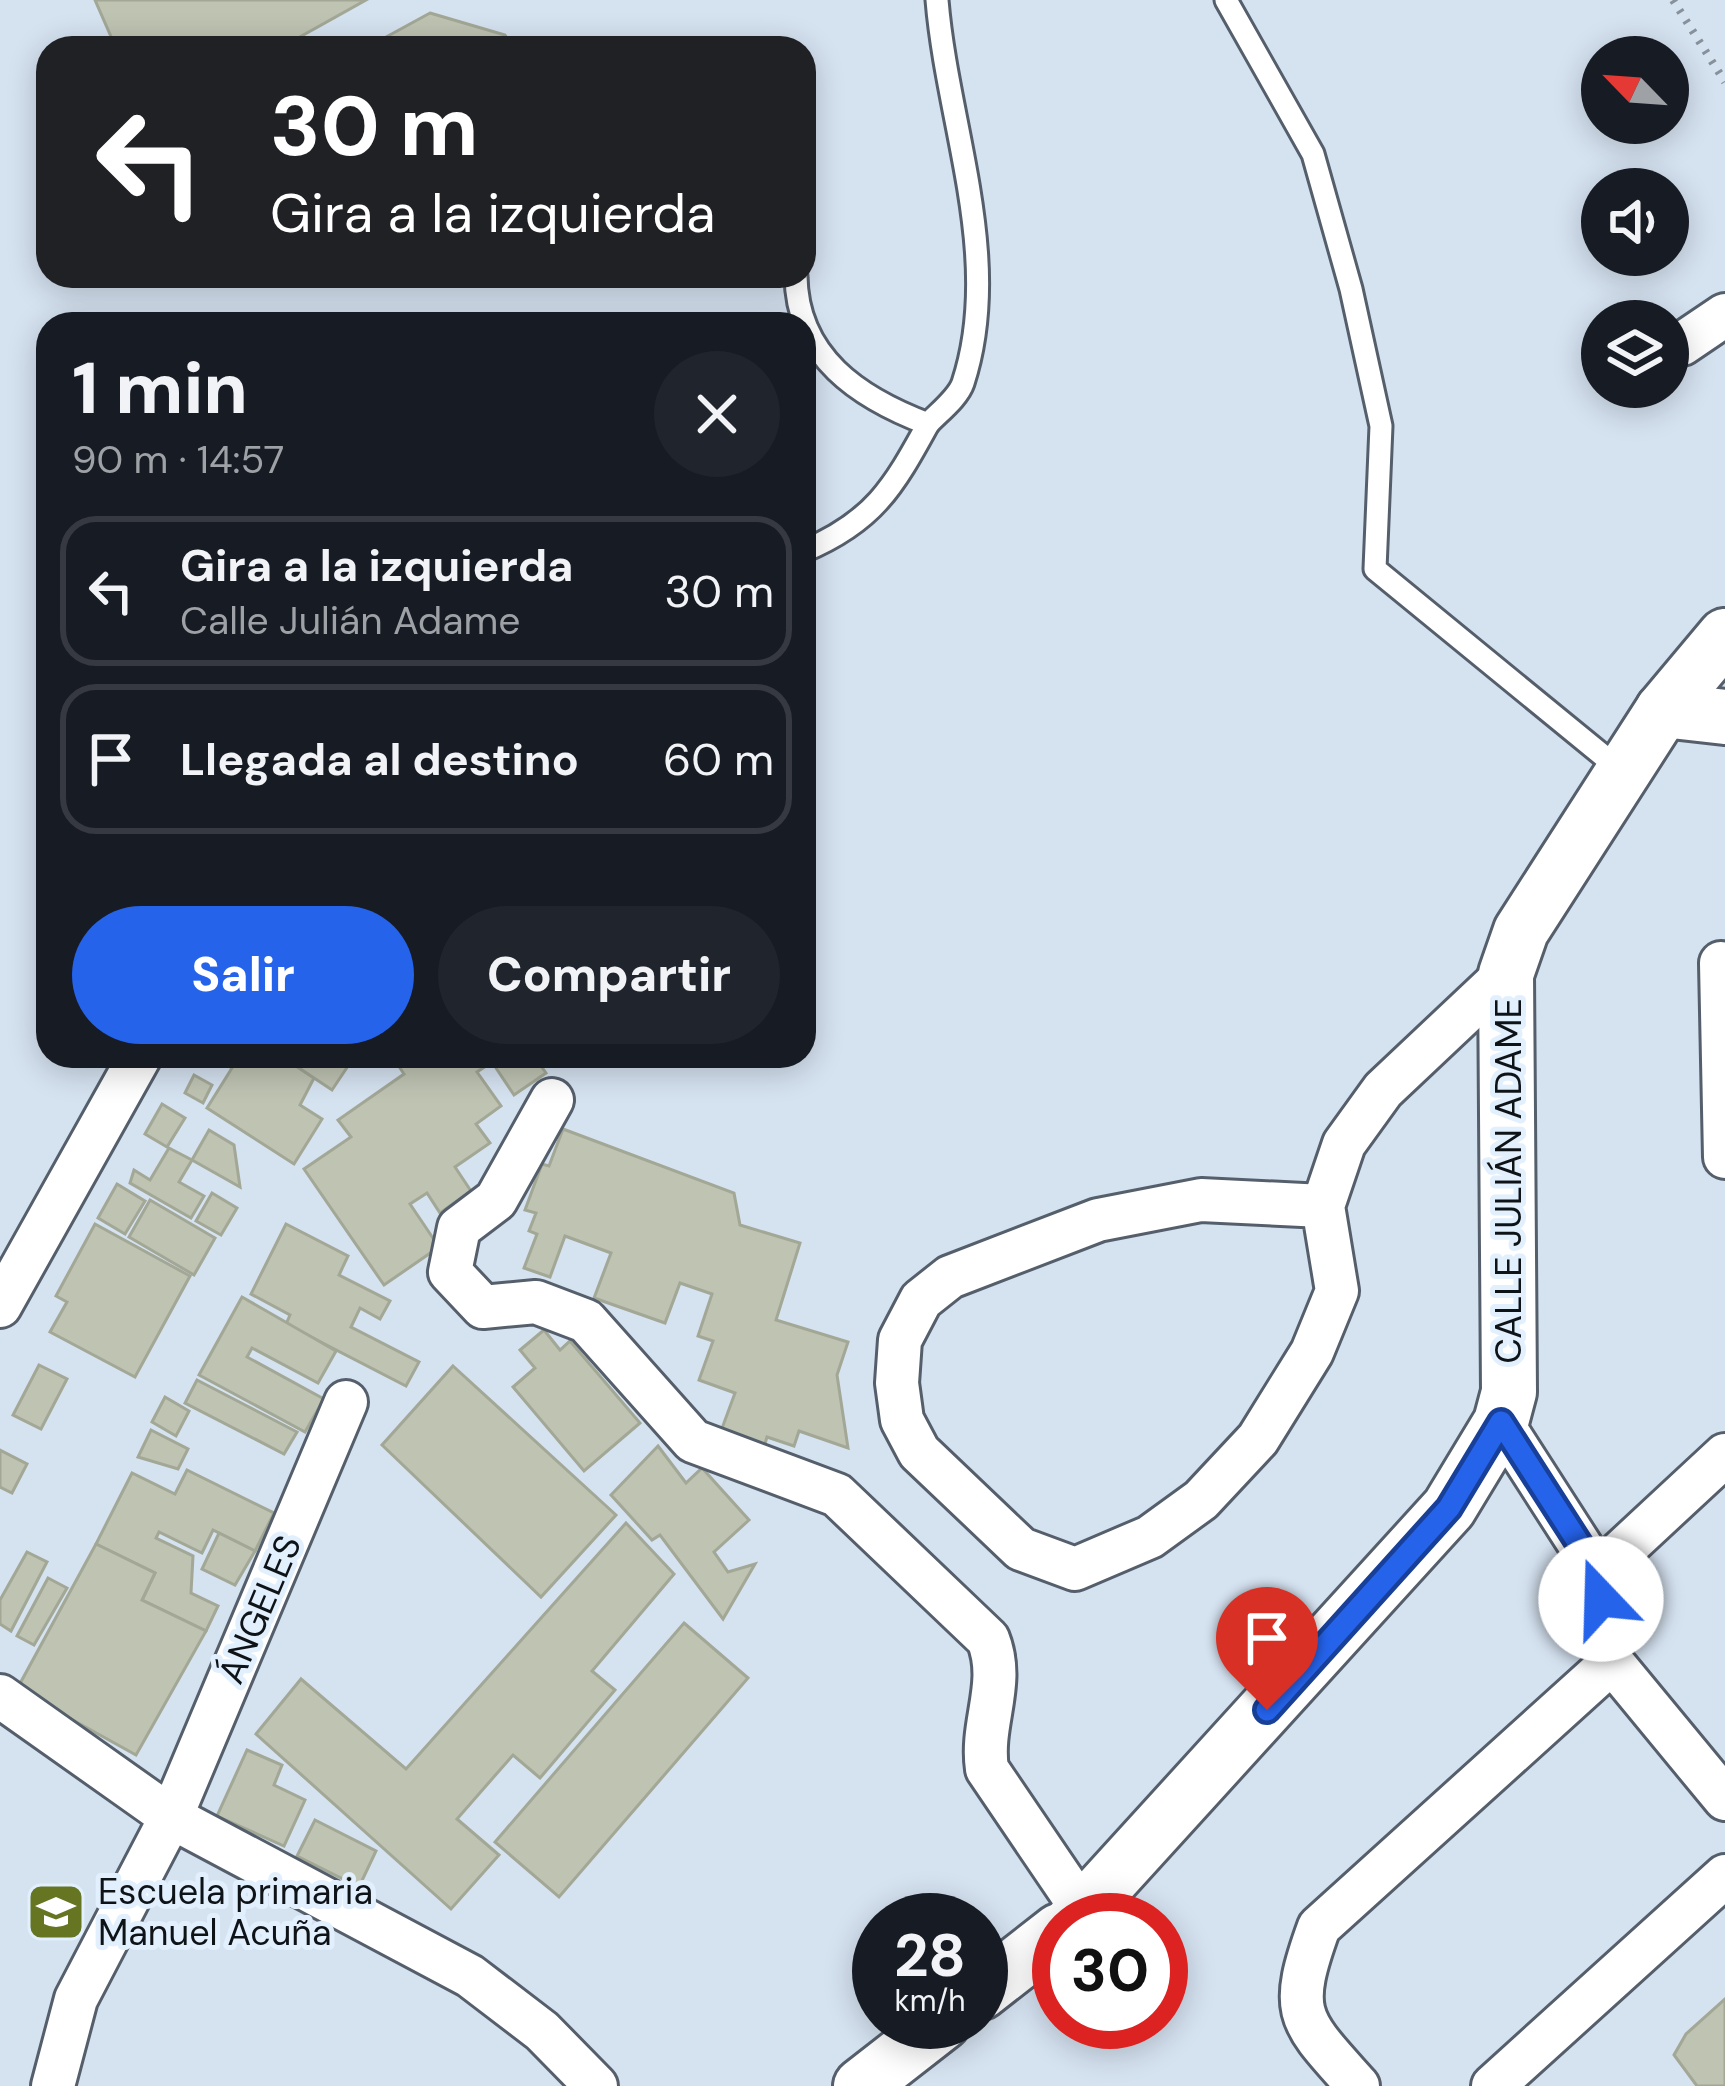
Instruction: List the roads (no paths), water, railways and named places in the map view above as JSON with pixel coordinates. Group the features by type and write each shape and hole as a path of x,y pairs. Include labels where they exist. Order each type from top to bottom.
{"street":[{"path":"1689,339 1725,315"},
{"name":"CALLE JULIÁN ADAME","path":"1098,1893 1449,1508 1501,1422 1509,1391 1506,974 1521,931 1663,710 1722,649"},
{"path":"1663,710 1725,717"},
{"path":"1721,963 1725,1156"},
{"path":"1323,1206 1201,1199 1098,1220 950,1276 921,1300 899,1340 902,1420 919,1452 1022,1549 1075,1569 1150,1538 1202,1500 1258,1439 1312,1352 1337,1291 1323,1206 1344,1144 1362,1113 1506,974"},
{"path":"0,1306 133,1068"},
{"path":"552,1100 496,1200 459,1228 450,1272 482,1307 536,1301 586,1321 693,1441 837,1495 988,1640 998,1664 983,1742 987,1769 1056,1893"},
{"name":"ÁNGELES","path":"52,2086 76,1999 171,1817 346,1402"},
{"path":"1501,1422 1598,1573 1612,1662 1725,1799"},
{"path":"1598,1573 1725,1455"},
{"path":"1358,2086 1305,2027 1299,1981 1319,1927 1612,1662"},
{"path":"0,1696 171,1817 470,1976 542,2031 596,2086"},
{"path":"1493,2086 1725,1876"},
{"name":"CALLE JULIÁN ADAME","path":"1008,1971 1032,1952"},
{"path":"861,2086 908,2049"}],"lane":[{"path":"816,546 844,534 892,492 928,424 962,387 976,296 967,160 937,0"},
{"path":"1226,0 1313,154 1351,290 1381,427 1375,569 1623,772"},
{"path":"816,351 877,405 928,424"}],"place":[{"name":"Escuela primaria Manuel Acuña","path":"56,1912"}]}
